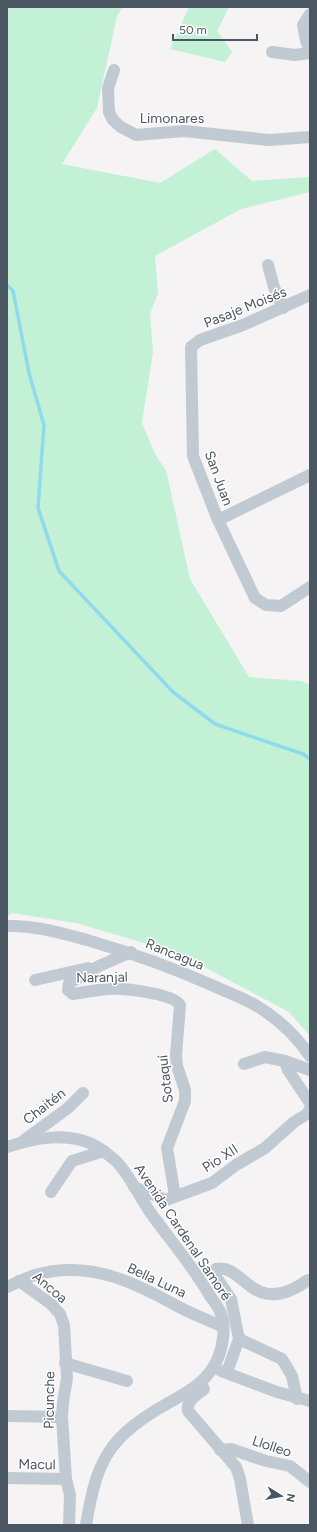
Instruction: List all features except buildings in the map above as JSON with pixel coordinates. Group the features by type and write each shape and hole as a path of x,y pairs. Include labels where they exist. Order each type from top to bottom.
{"street":[{"path":"310,14 303,25 306,41 310,50"},
{"path":"272,52 295,55 310,53"},
{"name":"Limonares","path":"114,70 108,88 109,112 117,123 136,135 184,131 269,140 310,137"},
{"path":"268,265 274,287 284,308"},
{"name":"Pasaje Moisés","path":"191,347 200,340 244,325 310,295"},
{"name":"San Juan","path":"191,347 193,456 218,520 255,598 266,605 280,606 310,587"},
{"path":"218,520 310,475"},
{"name":"Rancagua","path":"7,926 25,926 40,929 131,952 174,968 255,1005 276,1019 302,1045 310,1056"},
{"name":"Naranjal","path":"131,952 99,966 69,983 68,990 74,994 117,989 171,998 178,1002"},
{"name":"Naranjal","path":"35,980 99,966"},
{"name":"Sotaquí","path":"175,1196 167,1148 183,1111 185,1101 185,1090 177,1066 176,1055 180,1008 178,1002"},
{"path":"244,1064 265,1057 285,1061 310,1070"},
{"path":"285,1061 288,1070 310,1104"},
{"name":"Chaitén","path":"22,1142 68,1108 83,1093"},
{"name":"Pio XII","path":"134,1187 166,1200 212,1183 236,1165 265,1148 294,1122 307,1114 310,1109"},
{"name":"Avenida Cardenal Samoré","path":"7,1147 22,1142 58,1137 72,1138 94,1144 118,1163 202,1282 221,1314 223,1327 222,1347 210,1372"},
{"path":"51,1192 72,1161 104,1152"},
{"path":"227,1372 239,1339 231,1300 214,1274 216,1269 224,1269 234,1274 252,1289 275,1295 286,1292 308,1280"},
{"name":"Bella Luna","path":"7,1287 36,1275 69,1270 103,1273 134,1283 223,1327"},
{"name":"Ancoa","path":"20,1282 51,1304 60,1314 64,1325 66,1339 65,1363"},
{"path":"239,1339 282,1360 292,1376 297,1399"},
{"name":"Picunche","path":"69,1525 70,1495 66,1479 62,1417 67,1378 65,1363 127,1381"},
{"path":"210,1372 209,1385 190,1401 187,1408 220,1450 236,1467 240,1479 248,1525"},
{"path":"86,1525 94,1484 100,1467 110,1450 122,1436 138,1422 187,1392 210,1372 227,1372 241,1380 297,1399 310,1401"},
{"path":"7,1416 62,1417"},
{"name":"Llolleo","path":"220,1450 231,1449 266,1462 290,1466 310,1482"},
{"name":"Macul","path":"7,1478 66,1479"}],"green space":[{"path":"7,7 123,7 117,16 97,108 62,164 160,183 215,149 252,181 310,177 310,192 241,209 155,256 158,293 150,314 153,352 142,423 156,456 166,470 190,579 249,677 302,681 310,685 310,1036 289,1012 178,953 76,923 12,913 7,916"},
{"path":"189,7 229,7 217,31 232,52 225,62 170,49"}],"waterway":[{"path":"7,285 13,291 29,373 44,425 38,508 59,571 173,692 215,724 303,754 310,759"}]}
